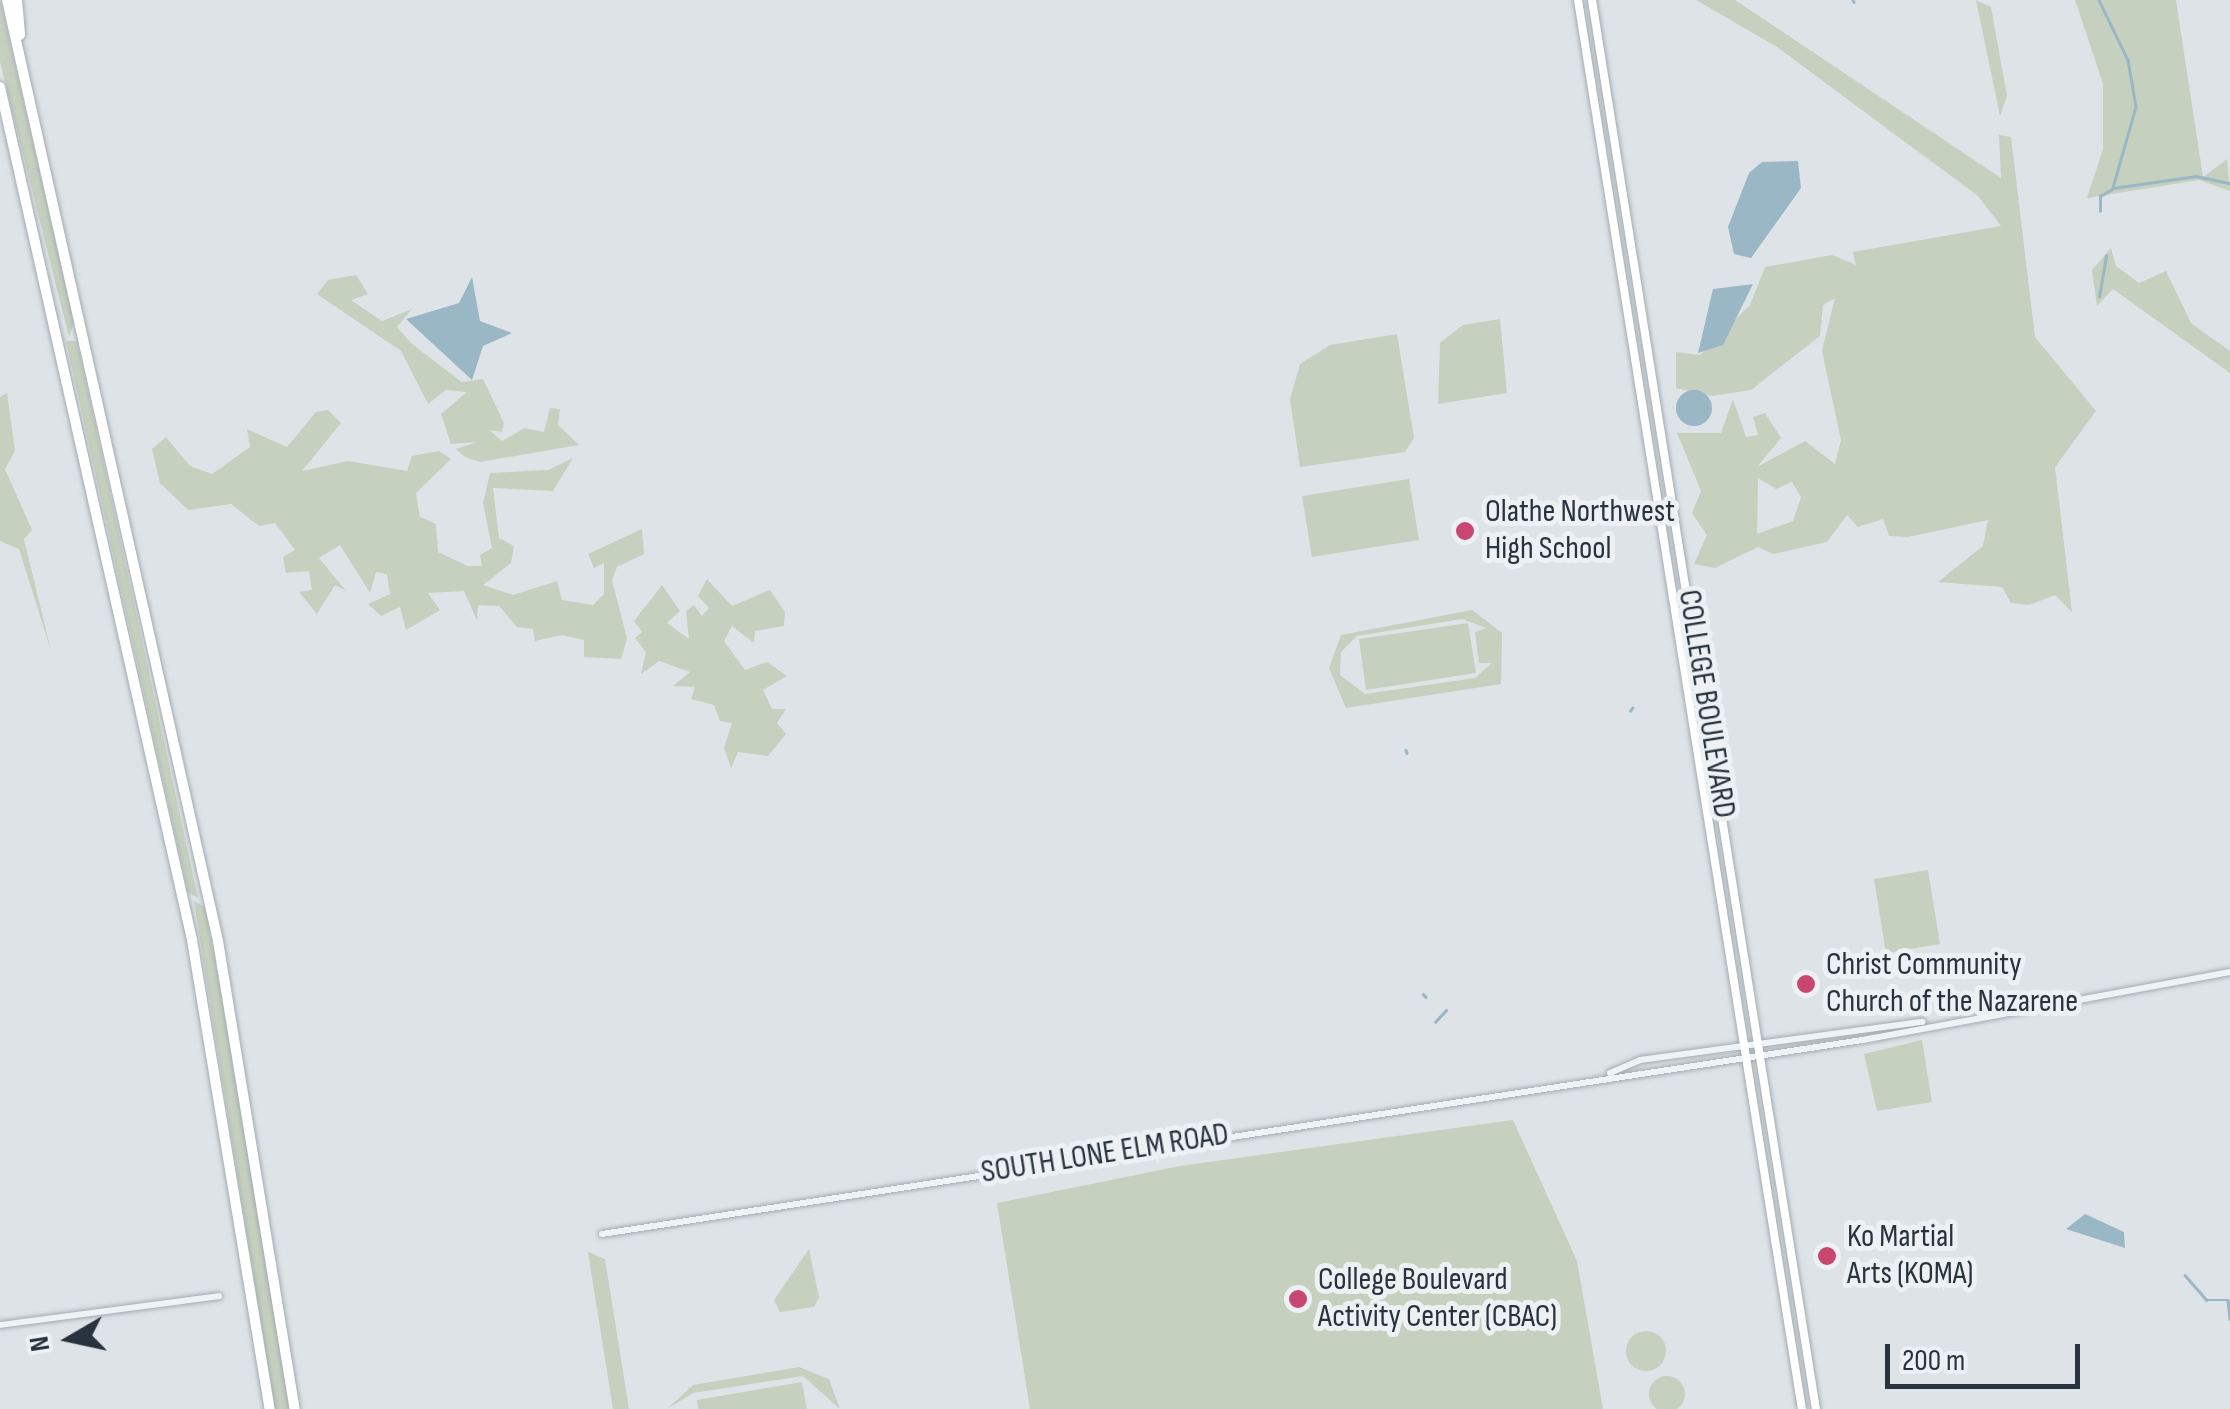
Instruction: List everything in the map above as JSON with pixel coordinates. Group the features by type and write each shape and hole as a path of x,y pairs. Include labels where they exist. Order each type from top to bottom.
{"highway":[{"path":"7,0 218,941 296,1409"},
{"path":"17,0 23,71"},
{"path":"0,87 192,940 270,1409"}],"main road":[{"name":"COLLEGE BOULEVARD","path":"1578,0 1802,1409"},
{"name":"COLLEGE BOULEVARD","path":"1592,0 1816,1409"}],"street":[{"name":"SOUTH LONE ELM ROAD","path":"602,1234 1609,1074 1760,1056 1924,1022 2230,972"},
{"name":"SOUTH LONE ELM ROAD","path":"1609,1074 1743,1043 1924,1022"},
{"path":"0,1325 219,1296"}],"green space":[{"path":"0,0 74,323 69,337 0,62"},
{"path":"1696,0 1735,0 2001,178 1999,135 2011,137 2035,337 2096,411 2055,467 2072,612 2055,595 2029,605 2011,603 2002,587 1938,582 1983,546 1988,520 1908,537 1889,536 1883,519 1858,527 1847,515 1827,542 1773,554 1758,547 1715,568 1694,564 1707,535 1692,513 1701,491 1677,433 1721,433 1733,399 1746,437 1758,435 1753,417 1765,413 1781,438 1757,467 1805,441 1835,464 1841,440 1822,351 1835,298 1823,305 1820,336 1751,390 1712,396 1676,388 1676,352 1700,355 1750,305 1765,267 1832,255 1856,265 1853,252 2001,226 1978,196 1777,47","holes":["1758,478 1776,489 1792,482 1801,497 1793,521 1757,534"]},
{"path":"1976,0 1991,7 2007,96 2000,116"},
{"path":"2075,0 2176,0 2203,177 2227,159 2230,191 2199,180 2087,198 2103,149 2103,84"},
{"path":"2111,248 2116,266 2139,283 2166,271 2191,323 2230,351 2230,373 2113,289 2097,306 2092,270"},
{"path":"356,275 368,294 351,300 382,321 412,309 397,327 412,344 462,382 483,379 504,423 502,432 489,430 502,441 525,428 544,432 550,408 560,409 558,425 579,445 480,462 465,457 456,449 477,442 451,444 441,414 467,392 446,390 428,404 401,351 317,294 328,280"},
{"path":"1500,319 1507,393 1438,404 1440,343 1463,325"},
{"path":"1397,334 1414,438 1405,452 1300,467 1290,399 1300,364 1330,345"},
{"path":"66,341 77,341 198,898 188,892"},
{"path":"7,393 15,451 5,469 32,530 24,539 51,651 19,549 0,541 0,397"},
{"path":"328,410 341,423 302,471 348,461 407,471 412,456 439,451 451,459 416,493 420,517 436,524 438,552 468,566 482,566 480,555 492,548 483,503 490,473 548,470 573,458 553,491 493,488 499,538 514,546 511,563 483,585 513,595 557,581 562,600 593,605 604,594 604,563 594,568 588,554 642,529 644,554 617,567 612,580 627,638 621,659 584,657 584,640 562,635 535,641 533,629 517,627 499,606 478,605 477,621 464,591 428,593 440,610 406,630 400,607 381,616 368,604 390,594 387,574 376,572 370,593 340,545 319,558 346,591 335,585 317,614 299,592 312,590 309,571 286,573 283,557 295,550 275,523 259,526 231,504 188,510 160,483 152,449 166,437 190,466 212,474 250,447 247,429 287,447 316,412"},
{"path":"1409,479 1419,540 1312,557 1302,496"},
{"path":"707,579 732,606 770,590 785,612 784,626 755,631 754,643 732,626 724,641 745,670 767,662 787,676 763,690 772,709 786,709 777,723 786,734 768,756 738,752 731,768 724,748 732,723 720,721 714,705 691,699 695,687 673,686 690,672 659,661 641,674 646,652 635,638 642,632 634,621 662,585 680,611 667,623 689,639 686,611 694,605 702,616 709,608 698,596"},
{"path":"1472,610 1502,633 1501,684 1346,708 1329,668 1341,635","holes":["1462,619 1486,628 1475,632 1479,663 1492,663 1475,678 1365,694 1340,675 1341,652 1357,636"]},
{"path":"1468,623 1476,673 1366,690 1359,639"},
{"path":"1928,870 1940,944 1886,953 1874,879"},
{"path":"194,901 205,907 235,1066 289,1409 275,1409"},
{"path":"1922,1040 1932,1102 1877,1111 1864,1054"},
{"name":"College Boulevard Activity Center (CBAC)","path":"1513,1120 1577,1261 1603,1409 1030,1409 997,1203 1180,1166"},
{"path":"809,1249 819,1297 814,1307 780,1312 774,1300"},
{"path":"588,1252 605,1259 629,1409 613,1409"},
{"path":"1646,1331 1660,1337 1666,1351 1660,1365 1646,1371 1632,1365 1626,1351 1632,1337"},
{"path":"799,1367 829,1379 840,1409 803,1376 693,1393 667,1409 693,1385"},
{"path":"1667,1376 1680,1381 1685,1394 1680,1407 1667,1412 1654,1407 1649,1394 1654,1381"},
{"path":"802,1382 807,1409 698,1409 697,1400"}],"water":[{"path":"1798,161 1801,188 1751,258 1734,254 1728,227 1749,173 1762,162"},
{"path":"472,277 480,321 512,333 483,346 472,380 406,319 459,303"},
{"path":"1753,284 1723,345 1698,353 1713,289"},
{"path":"1694,390 1707,395 1712,408 1707,421 1694,426 1681,421 1676,408 1681,395"},
{"path":"2085,1214 2124,1232 2125,1248 2066,1229"}],"waterway":[{"path":"2099,0 2128,60 2136,107 2113,188 2196,176 2230,183"},
{"path":"2100,211 2100,196 2111,190"},
{"path":"2099,297 2106,256"},
{"path":"1423,994 1426,997"},
{"path":"1435,1022 1446,1010"},
{"path":"2185,1275 2207,1300 2228,1300 2230,1319"}],"place":[{"name":"Olathe Northwest High School","path":"1465,531"},
{"name":"Christ Community Church of the Nazarene","path":"1806,984"},
{"name":"Ko Martial Arts (KOMA)","path":"1827,1256"},
{"name":"College Boulevard Activity Center (CBAC)","path":"1298,1299"}]}
